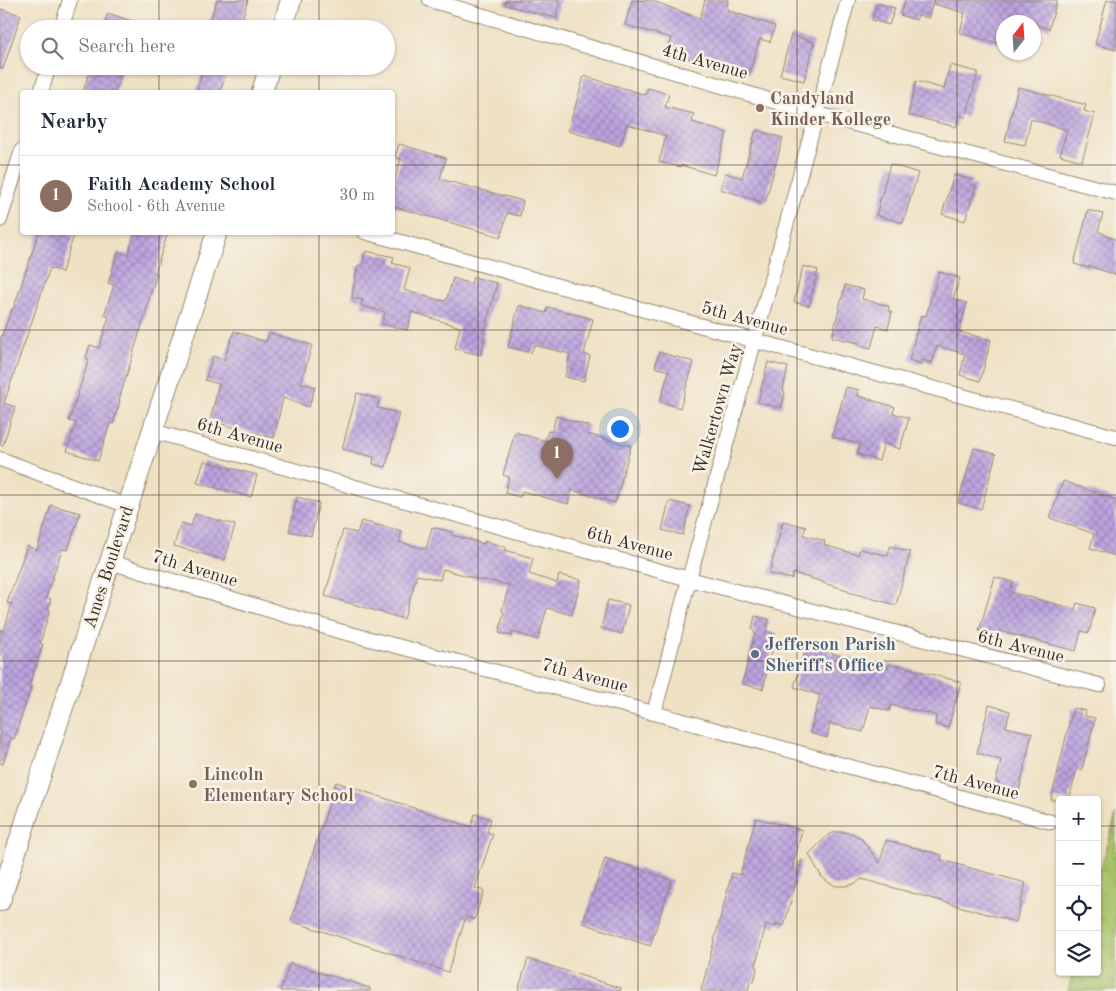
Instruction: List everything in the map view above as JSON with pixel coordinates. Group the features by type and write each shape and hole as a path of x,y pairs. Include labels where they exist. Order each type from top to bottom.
{"street":[{"path":"64,20 70,0"},
{"path":"285,20 291,0"},
{"name":"4th Avenue","path":"430,0 817,114 1116,194"},
{"name":"Walkertown Way","path":"654,713 848,0"},
{"path":"42,90 46,75"},
{"path":"263,90 267,75"},
{"path":"0,220 20,156"},
{"name":"Ames Boulevard","path":"0,901 216,235"},
{"name":"5th Avenue","path":"376,235 756,341 1116,436"},
{"name":"6th Avenue","path":"152,430 689,579 1099,685"},
{"path":"0,459 128,506"},
{"name":"7th Avenue","path":"110,562 339,631 654,713 1051,822"}],"green space":[{"path":"1116,814 1116,991 1068,991 1072,976 1101,976 1101,868"}],"building":[{"path":"217,0 248,0 242,20 210,20"},
{"path":"506,0 560,0 556,18 505,5"},
{"path":"632,0 653,1 700,19 705,0 728,0 727,10 775,26 770,42 760,39 749,74 713,62 712,65 666,53 671,38 625,25"},
{"path":"905,0 934,0 928,18 918,15 916,20 900,15"},
{"path":"934,0 1057,0 1049,29 1041,26 1041,15 996,15 996,43 960,33 965,13 934,4"},
{"path":"1107,0 1116,0 1116,50 1095,44"},
{"path":"877,3 895,8 889,25 872,20"},
{"path":"0,9 21,15 3,69 0,68"},
{"path":"108,13 128,20 106,20"},
{"path":"791,35 814,42 804,81 780,75"},
{"path":"950,65 978,72 966,117 959,115 956,127 908,115 916,81 944,89"},
{"path":"88,75 121,75 116,90 84,90"},
{"path":"201,75 226,75 221,90 197,90"},
{"path":"584,76 646,95 648,88 669,94 665,107 694,114 692,122 727,133 714,175 681,165 681,167 659,162 666,136 627,124 620,146 568,131"},
{"path":"1018,87 1086,105 1084,111 1095,114 1082,161 1060,155 1067,130 1031,119 1025,145 1005,141"},
{"path":"756,130 783,138 765,203 720,189 725,173 742,178"},
{"path":"399,144 446,158 440,179 523,201 520,216 507,213 501,237 395,207 395,178 401,159 395,157"},
{"path":"890,164 918,173 903,223 876,215"},
{"path":"954,175 972,180 971,185 976,186 965,221 942,214"},
{"path":"1088,210 1103,214 1098,231 1116,240 1116,275 1089,266 1089,268 1074,264"},
{"path":"38,235 74,235 62,272 50,268 4,403 15,407 3,445 0,445 0,340 13,310"},
{"path":"134,235 167,235 113,424 110,423 98,461 67,451 76,423 69,421 89,359 86,358 90,345 99,348 109,317 104,315 114,285 108,283 118,252 128,255"},
{"path":"366,251 394,257 392,263 410,268 404,290 438,300 446,301 453,278 471,284 473,277 497,283 483,337 485,338 481,355 455,349 460,327 412,312 407,330 382,324 385,312 361,306 363,300 352,298 358,265 362,266"},
{"path":"803,266 818,270 809,306 794,302"},
{"path":"939,272 960,278 953,299 967,303 959,332 991,340 980,381 960,375 965,354 937,346 932,363 923,360 922,364 909,360 921,315 926,316"},
{"path":"845,285 864,290 862,299 889,306 888,311 892,312 888,329 877,326 871,348 858,345 859,343 832,337"},
{"path":"519,305 546,313 548,307 593,319 584,354 590,356 584,381 565,377 570,354 534,345 531,353 508,347"},
{"path":"234,331 266,342 269,333 312,345 301,383 315,387 309,407 283,398 274,438 210,421 219,384 205,380 213,356 224,360"},
{"path":"659,352 694,362 680,408 660,401 669,371 655,367"},
{"path":"768,362 788,367 781,408 758,402"},
{"path":"846,387 859,390 858,396 895,407 893,413 909,418 900,449 884,443 879,461 857,454 860,444 832,437"},
{"path":"357,393 379,399 377,408 399,413 386,467 373,464 374,457 342,449"},
{"path":"556,416 589,426 587,434 631,446 615,503 572,490 568,504 522,491 520,497 505,493 509,477 503,475 515,432 545,441 548,431 552,432"},
{"path":"974,448 996,454 981,509 958,503"},
{"path":"204,461 257,475 251,497 197,483"},
{"path":"1063,481 1116,500 1116,556 1090,548 1094,534 1050,518"},
{"path":"297,497 319,503 311,536 289,531"},
{"path":"669,501 690,506 683,535 662,530"},
{"path":"51,505 80,513 68,550 62,549 46,598 51,599 48,609 50,610 40,643 43,644 14,739 11,738 3,764 0,763 0,630 4,631 12,604 7,603 27,546 37,550"},
{"path":"195,514 235,525 225,560 174,546 181,523 191,526"},
{"path":"361,521 402,531 399,542 426,549 432,527 484,544 485,541 506,547 505,550 533,558 529,574 557,583 559,575 581,580 572,615 547,608 538,640 513,632 512,636 499,633 504,612 502,611 509,585 484,581 443,569 440,580 417,575 404,619 325,596 343,530 357,533"},
{"path":"783,521 806,527 803,535 825,541 824,545 858,555 860,549 888,556 890,546 910,552 896,605 848,592 848,590 793,573 792,579 769,574"},
{"path":"995,577 1013,582 1010,592 1075,609 1077,603 1095,608 1089,633 1081,631 1076,651 999,631 997,636 979,631"},
{"path":"608,600 629,605 622,634 601,628"},
{"path":"755,616 769,619 766,631 776,634 763,689 742,684 755,633 752,629"},
{"path":"808,642 829,648 828,652 887,669 888,664 897,665 961,682 948,728 935,724 936,715 891,705 889,711 870,706 863,732 830,723 827,738 810,733 820,695 794,687"},
{"path":"989,705 1010,711 1006,727 1032,733 1018,796 997,790 999,783 996,782 1001,760 977,753"},
{"path":"1073,708 1086,711 1085,716 1095,718 1082,770 1077,768 1070,796 1056,796 1056,800 1051,800"},
{"path":"336,782 471,827 475,814 491,819 487,832 493,834 475,888 484,891 474,920 466,917 448,972 291,921"},
{"path":"756,818 802,830 792,869 802,860 784,926 776,923 776,927 766,924 754,982 750,981 748,991 701,991 732,873 740,875"},
{"path":"835,832 853,834 861,838 880,863 886,840 942,855 941,860 1026,883 1016,922 862,879 854,884 836,886 821,876 809,854 827,836"},
{"path":"605,858 672,880 650,946 583,923"},
{"path":"528,959 621,988 620,991 518,991"},
{"path":"290,963 370,988 370,991 280,991"}],"place":[{"name":"Candyland Kinder Kollege","path":"760,108"},
{"name":"Faith Academy School","path":"557,479"},
{"name":"Jefferson Parish Sheriff's Office","path":"755,654"},
{"name":"Lincoln Elementary School","path":"193,784"}]}
